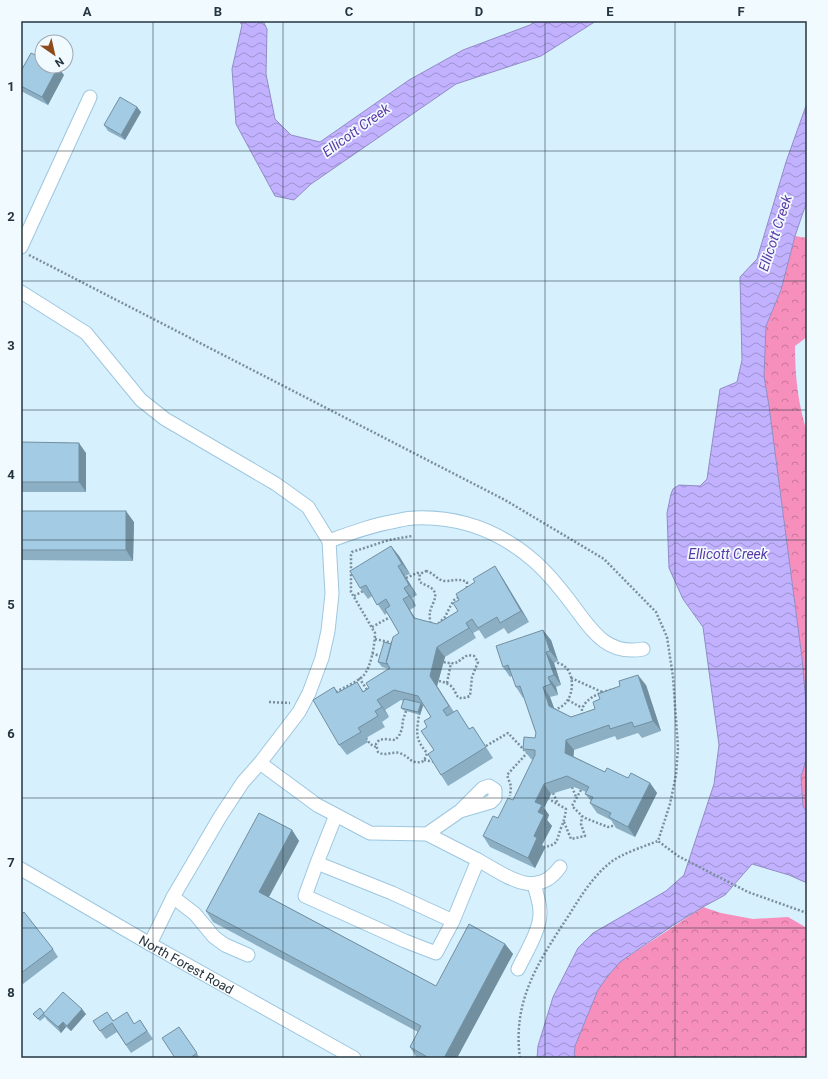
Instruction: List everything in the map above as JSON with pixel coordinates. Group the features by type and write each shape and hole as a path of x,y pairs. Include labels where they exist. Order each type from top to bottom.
{"street":[{"path":"21,246 90,97"},
{"path":"21,292 86,333 142,400 164,419 276,484 308,507 329,541 332,594 328,632 322,658 309,693 295,718 244,782 220,817 173,897 150,944"},
{"path":"329,541 373,525 413,518 443,519 464,522 486,529 506,540 534,560 557,584 586,624 598,636 610,645 620,648 633,651 643,649"},
{"path":"260,763 317,806 370,833 427,834 524,884 542,882 554,875 560,867"},
{"path":"427,834 460,811"},
{"path":"336,815 305,896 405,941 436,953 453,921 478,860"},
{"path":"317,863 392,893 453,921"},
{"name":"North Forest Road","path":"21,869 150,944 354,1058"},
{"path":"518,969 537,928 540,913 534,884"},
{"path":"173,897 195,914 214,937 225,945 248,955"}],"path":[{"path":"334,693 359,678 367,671 375,639 375,633 372,627 351,592 352,552 389,540 412,536"},
{"path":"406,578 426,571 430,572 440,580 446,581 457,579 467,582 468,585 472,586"},
{"path":"421,573 419,578 420,582 430,587 434,591 435,596 430,612 431,631 445,617 454,600 467,592 468,585"},
{"path":"354,596 363,591"},
{"path":"372,627 396,614"},
{"path":"375,639 396,644"},
{"path":"372,653 385,657"},
{"path":"439,681 447,683 451,686 459,698 470,696 472,677 478,662 474,656 468,655 459,663 443,662"},
{"path":"554,710 568,700 571,691 571,678 565,666 555,662"},
{"path":"447,683 451,663"},
{"path":"359,678 370,695"},
{"path":"571,678 602,692"},
{"path":"582,717 582,708 584,704 602,692 614,689 621,690"},
{"path":"568,700 582,708"},
{"path":"269,702 303,704"},
{"path":"561,711 563,705"},
{"path":"376,747 379,740 395,740 399,736 406,711"},
{"path":"419,714 416,732 417,738 427,753 424,760"},
{"path":"486,746 508,733 527,753 531,754"},
{"path":"366,738 381,754 398,753 402,754 413,762 422,762 424,760 438,762"},
{"path":"510,796 511,786 507,775 528,750"},
{"path":"572,787 576,798"},
{"path":"566,809 572,806 581,790"},
{"path":"553,794 558,805"},
{"path":"549,799 566,809"},
{"path":"572,806 582,816 608,827 617,825"},
{"path":"543,847 554,844 558,840 564,822 566,809"},
{"path":"564,822 571,839 585,836 581,824 582,816"},
{"path":"520,1058 518,1030 521,1010 528,984 544,953 597,874 612,861 658,841"},
{"path":"678,856 748,892 807,913"}],"green space":[{"path":"795,236 807,238 807,337 795,346 798,390 801,411 807,432 807,714 802,658 764,376 766,326 781,290"},
{"path":"807,757 807,812 803,806 801,777"},
{"path":"703,907 721,913 753,919 788,917 807,928 807,1058 574,1058 575,1046 598,990 607,977 620,962"}],"water":[{"name":"Ellicott Creek","path":"239,21 263,21 267,29 266,74 275,119 291,135 320,142 409,80 463,50 530,25 535,21 596,21 541,56 456,84 311,184 294,200 275,196 236,124 232,69 242,25"},
{"name":"Ellicott Creek","path":"807,103 807,201 795,236 781,290 766,326 764,376 802,658 807,714 807,757 801,777 803,806 807,812 807,883 789,875 752,864 725,895 672,926 620,962 598,990 575,1046 574,1058 537,1058 538,1046 553,997 578,948 593,933 666,891 684,875 714,784 719,745 703,627 683,599 669,568 667,513 673,489 679,485 700,486 707,479 720,389 737,382 742,360 740,277 757,259 786,162"}],"building":[{"path":"31,53 34,54 34,74 54,74 42,97 21,86 21,71"},
{"path":"120,97 137,107 121,135 104,125"},
{"path":"21,442 79,443 79,482 21,482"},
{"path":"21,511 126,511 126,550 21,550"},
{"path":"391,546 402,564 398,566 409,585 404,588 409,596 403,599 414,618 437,624 458,611 453,603 459,600 456,594 475,582 473,579 495,566 521,611 500,623 497,617 478,628 472,619 466,623 469,628 437,647 430,676 449,706 443,710 447,716 457,710 469,729 473,727 486,747 441,775 428,754 434,750 421,731 427,727 424,721 431,717 418,696 394,690 377,700 382,707 375,711 378,716 358,728 361,732 339,745 313,700 334,687 337,693 357,682 363,692 369,688 366,683 390,668 386,662 393,637 399,633 385,609 390,606 386,599 377,605 366,585 360,588 350,571"},
{"path":"543,630 550,651 546,652 554,675 548,677 551,684 543,687 549,706 571,717 595,709 593,702 600,699 598,694 620,686 619,681 638,675 653,721 634,727 632,722 610,729 609,725 566,740 565,753 605,772 607,768 628,778 631,773 650,783 628,827 609,817 611,813 590,803 593,797 585,794 589,787 567,776 544,784 535,802 542,805 538,812 544,815 534,836 537,838 528,858 483,836 493,816 498,818 508,798 513,800 535,755 535,750 523,749 524,737 535,738 536,733 520,686 516,687 508,665 503,667 496,646"},
{"path":"384,642 391,644 386,662 388,664 378,662"},
{"path":"404,699 421,703 418,712 401,708"},
{"path":"259,813 292,830 259,892 436,986 469,924 505,944 444,1058 429,1058 410,1047 421,1026 206,911"},
{"path":"24,912 53,949 21,973 21,915"},
{"path":"63,992 82,1009 67,1026 63,1022 58,1027 43,1014"},
{"path":"40,1008 44,1013 38,1019 33,1014"},
{"path":"107,1012 113,1021 127,1012 134,1024 140,1020 147,1031 126,1045 112,1023 100,1031 93,1021"},
{"path":"179,1027 197,1053 190,1058 175,1058 162,1038"}]}
